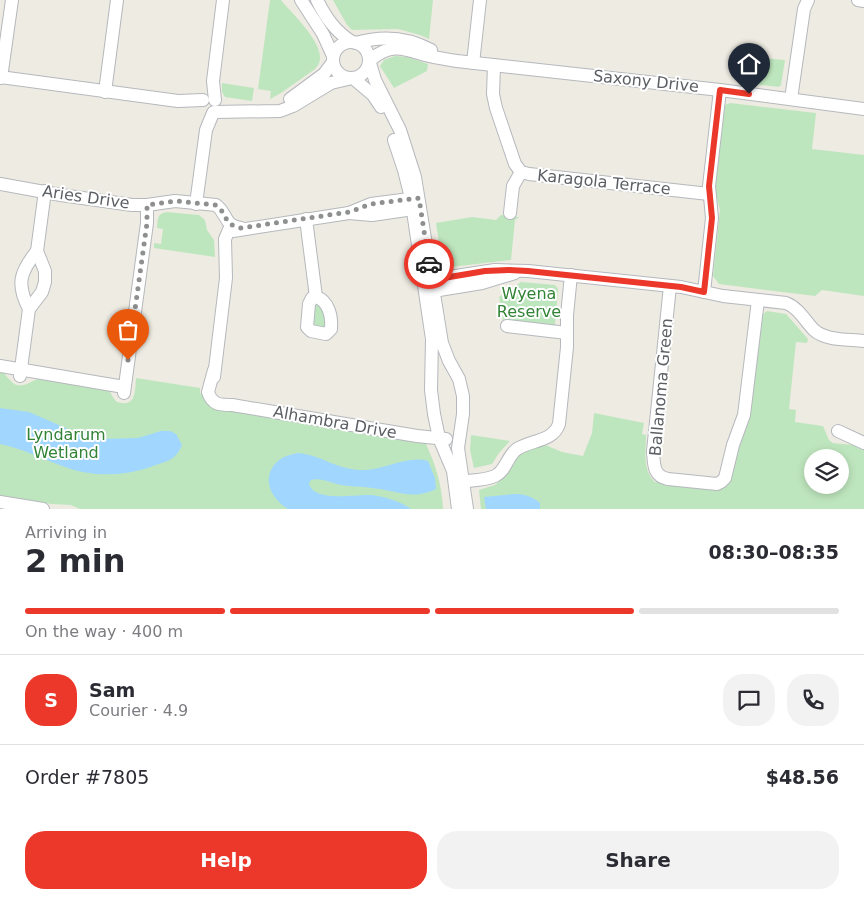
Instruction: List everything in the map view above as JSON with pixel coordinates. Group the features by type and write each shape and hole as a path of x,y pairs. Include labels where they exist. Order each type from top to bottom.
{"street":[{"path":"12,0 1,78 261,112 280,111 293,106 331,83 365,74 370,62"},
{"path":"105,92 117,0"},
{"path":"199,204 206,130 223,0"},
{"path":"301,0 323,34 338,73 351,79 373,95 379,103 416,203"},
{"path":"317,0 332,26 340,34 366,49 375,80 408,153 428,286 433,352 432,403 439,438 460,482 467,509"},
{"path":"473,63 480,0"},
{"path":"858,0 864,1"},
{"path":"791,99 806,1"},
{"name":"Saxony Drive","path":"354,42 387,38 406,40 416,42 457,61"},
{"path":"261,112 277,106 303,90 324,74 340,46 354,42"},
{"name":"Saxony Drive","path":"370,62 383,51 397,48 457,61 720,90 864,109"},
{"name":"Karagola Terrace","path":"494,65 493,94 496,108 515,164 521,172 709,194"},
{"path":"704,292 712,218 709,194 720,90"},
{"path":"510,213 513,186 521,172"},
{"name":"Aries Drive","path":"0,184 132,205 176,201 212,204 220,208 227,222 233,228"},
{"path":"21,372 29,309 21,290 20,279 37,251 45,192"},
{"path":"233,228 349,212 371,204 416,203"},
{"path":"0,366 21,372 124,390 147,223 147,205"},
{"path":"306,219 316,297"},
{"name":"Alhambra Drive","path":"233,228 225,239 226,278 214,370 215,392 220,399 232,405 416,436 458,441"},
{"path":"29,309 42,292 45,282 45,271 37,251"},
{"path":"428,286 496,270 522,270 670,286 723,296 791,305 796,308 814,330 823,336 864,340"},
{"path":"460,482 490,478 498,475 516,450 549,436 556,431 560,415 571,275"},
{"path":"428,286 442,343 459,379 463,396 463,414 458,441 460,482 458,509"},
{"name":"Ballanoma Green","path":"670,286 653,451 656,472 661,477 668,479 717,484 725,478 730,452 744,415 758,300"},
{"path":"507,326 567,333"},
{"path":"838,431 864,443"},
{"path":"0,502 43,509"}],"green space":[{"path":"270,0 281,0 310,33 320,53 320,62 315,69 270,99 271,91 258,89"},
{"path":"333,0 433,0 429,39 398,29 352,30 347,25"},
{"path":"395,56 408,57 428,64 427,71 394,88 380,66 384,60"},
{"path":"752,57 785,60 781,85 779,87 746,83"},
{"path":"222,83 254,88 252,101 225,97 222,92"},
{"path":"730,103 816,113 812,149 864,155 864,296 822,290 815,296 719,284 713,276 720,210 715,190 725,105"},
{"path":"167,212 199,215 205,220 207,230 214,240 215,257 154,248 154,243 161,244 163,229 157,228 159,217"},
{"path":"501,215 519,217 515,220 511,260 443,268 436,223 472,217 496,220"},
{"name":"Wyena Reserve","path":"521,282 555,285 558,289 555,325 503,320 499,297"},
{"path":"314,302 325,309 325,328 314,326 312,319"},
{"path":"767,311 786,314 808,339 807,343 796,342 789,409 796,410 795,422 823,426 829,440 833,443 853,445 864,449 864,509 481,509 479,490 495,485 505,476 519,454 543,444 562,452 583,456 592,433 594,413 644,423 642,434 646,435 646,466 655,482 721,489 730,482 762,315"},
{"name":"Lyndarum Wetland","path":"0,371 16,385 23,385 41,378 108,389 116,401 121,403 127,403 133,398 136,378 200,388 200,393 206,396 423,442 426,444 438,476 443,509 80,509 71,505 51,504 0,495"},
{"path":"471,435 510,441 492,464 474,468 470,450"}],"water":[{"path":"0,408 29,412 75,432 103,439 138,438 161,431 170,431 176,434 182,445 172,459 145,469 111,474 76,471 25,451 0,444"},
{"path":"297,453 314,456 355,470 380,468 412,460 428,461 435,478 436,489 419,494 404,494 368,487 345,486 315,479 309,483 312,489 318,493 336,496 375,496 397,501 411,509 288,509 272,493 269,480 270,473 273,466 279,460"},
{"path":"514,494 525,495 534,499 540,503 540,509 486,509 484,497"}],"way so far":[{"path":"128,360 147,223 147,205 176,201 203,205 212,204 220,208 227,222 241,228 349,212 371,204 419,198 429,264"}],"route":[{"path":"429,264 432,280 485,271 528,271 681,287 704,292 713,210 709,186 720,90 749,94"}]}
